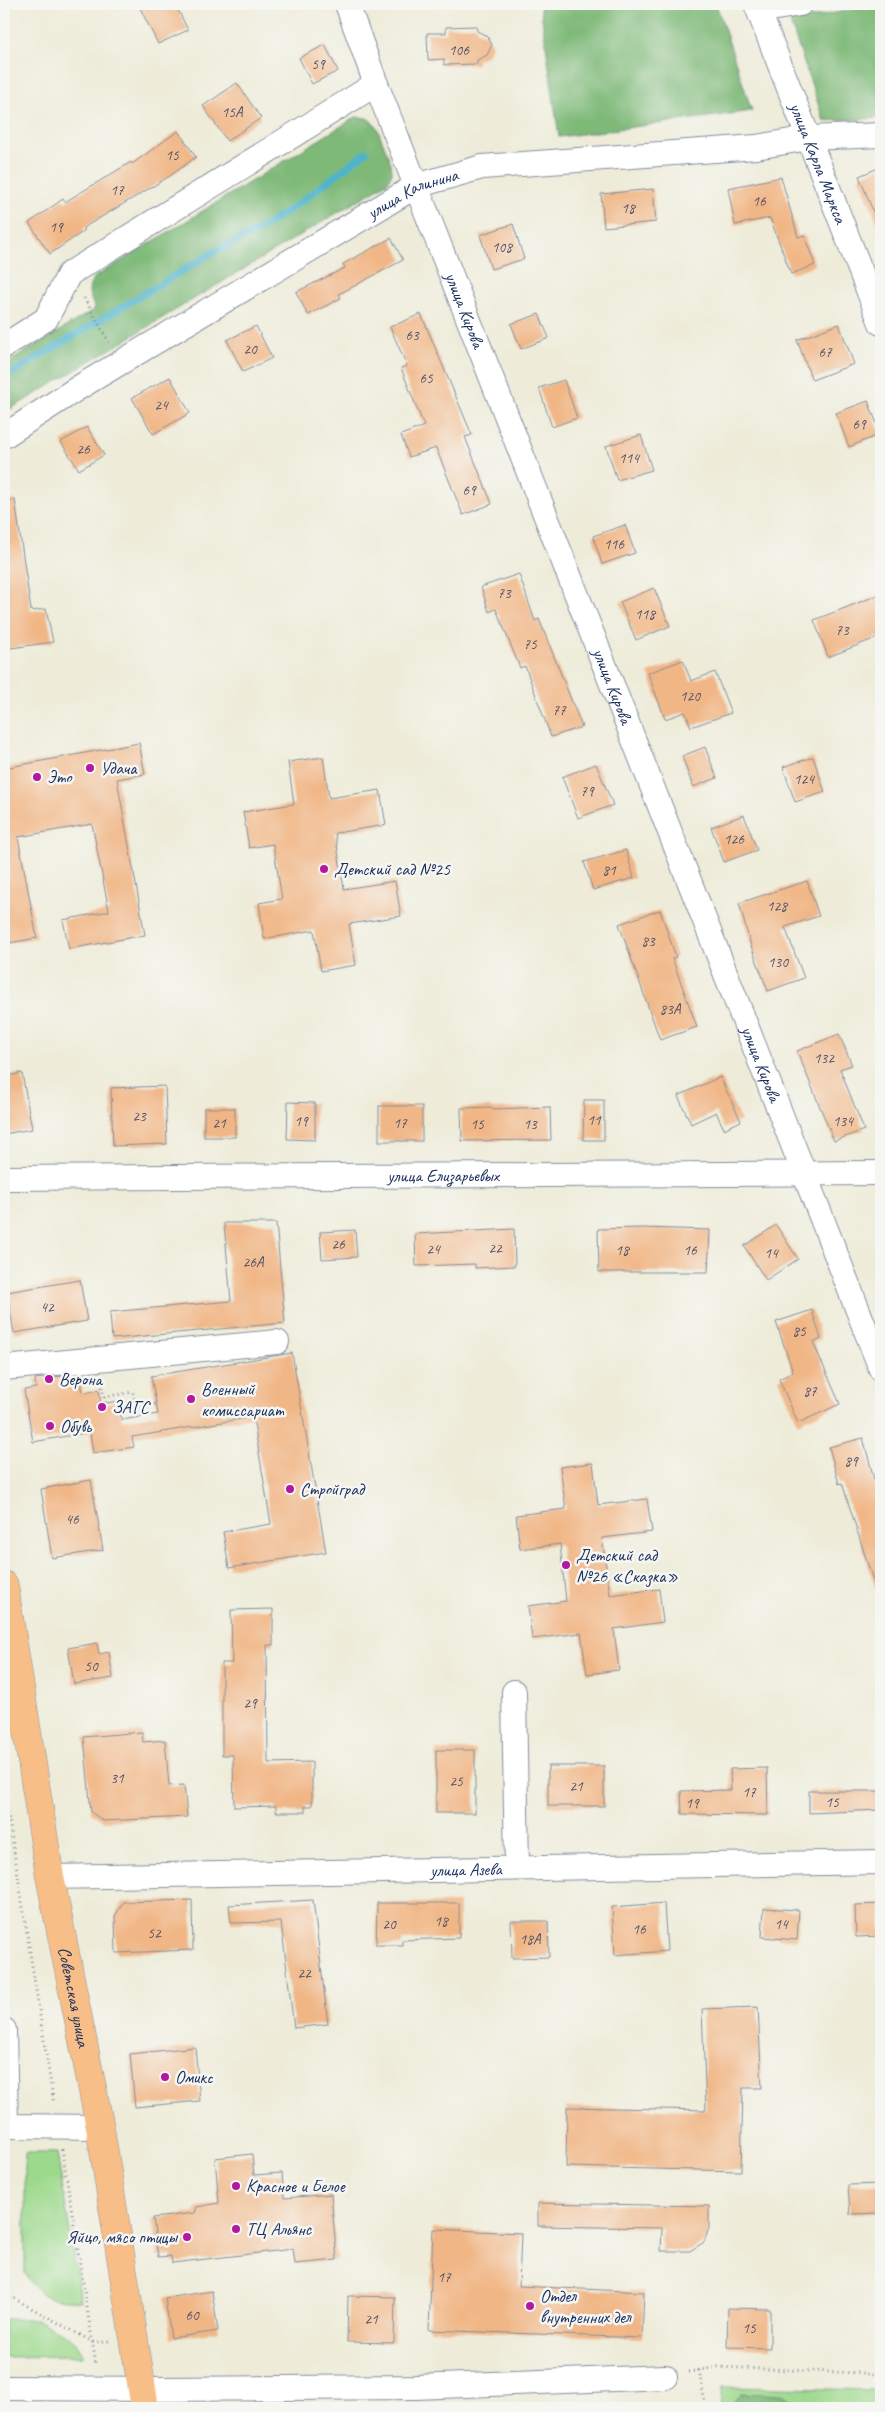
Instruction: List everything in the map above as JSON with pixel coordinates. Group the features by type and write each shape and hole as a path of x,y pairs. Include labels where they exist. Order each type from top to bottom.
{"main road":[{"name":"Советская улица","path":"4,1585 50,1878 100,2127 143,2399"}],"street":[{"name":"улица Кирова","path":"347,4 376,84 881,1369"},
{"path":"758,8 800,4"},
{"name":"улица Карла Маркса","path":"758,8 881,323"},
{"path":"4,346 46,319 70,274 376,84"},
{"name":"улица Калинина","path":"4,436 78,388 416,186 482,167 756,147 809,138 881,135"},
{"name":"улица Елизарьевых","path":"4,1178 881,1173"},
{"path":"4,1368 277,1342"},
{"path":"514,1692 517,1868"},
{"name":"улица Азева","path":"50,1878 881,1862"},
{"path":"4,2030 6,2126 100,2127"},
{"path":"4,2388 100,2389 143,2399 665,2377"}],"path":[{"path":"89,308 101,328"},
{"path":"104,1396 133,1392 135,1408 156,1404"},
{"path":"4,1788 100,2389"},
{"path":"4,2148 4,2298 13,2298 93,2342 134,2340"},
{"path":"665,2377 718,2366 881,2374"},
{"path":"699,2370 706,2408"}],"green space":[{"path":"540,4 716,4 752,111 559,137"},
{"path":"881,4 881,118 824,121 790,22"},
{"path":"356,117 367,118 376,125 391,163 392,173 387,183 4,413 4,365 95,309 89,289 95,277"},
{"path":"25,2153 57,2153 81,2301 48,2297 42,2294 25,2273"},
{"path":"4,2319 36,2319 75,2341 83,2356 4,2357"},
{"path":"722,2387 881,2390 881,2408 720,2408"},
{"path":"742,2393 784,2395 803,2408 729,2408"}],"building":[{"path":"138,4 175,4 188,30 158,44"},
{"path":"476,26 477,31 487,36 492,45 487,55 477,60 477,64 444,65 444,59 428,60 427,33 446,33 446,27"},
{"path":"325,45 338,71 312,84 299,58"},
{"path":"237,83 261,118 227,141 203,106"},
{"path":"178,131 196,157 170,176 83,228 84,231 50,254 29,223 63,199 65,202 131,162 132,164"},
{"path":"881,167 881,229 880,229 859,176"},
{"path":"781,177 798,237 804,235 815,265 791,274 770,218 735,225 728,188"},
{"path":"653,189 656,222 604,227 601,194"},
{"path":"513,224 524,259 491,269 480,235"},
{"path":"391,238 403,260 339,294 341,298 308,315 296,292 345,268 343,264"},
{"path":"421,314 472,435 465,437 492,504 463,515 436,448 409,457 401,435 424,426 401,368 407,366 390,327"},
{"path":"539,314 549,338 521,349 511,324"},
{"path":"839,324 854,364 812,380 797,340"},
{"path":"256,326 272,358 243,372 227,340"},
{"path":"170,377 190,413 153,434 132,398"},
{"path":"564,380 577,418 552,427 539,388"},
{"path":"868,401 881,434 849,447 836,413"},
{"path":"87,427 104,455 79,470 61,442"},
{"path":"641,435 652,470 617,480 606,446"},
{"path":"15,500 31,611 46,609 53,642 4,649 4,501"},
{"path":"625,525 635,553 602,564 593,536"},
{"path":"519,574 535,621 539,619 582,727 551,737 525,666 520,668 496,609 489,612 481,587"},
{"path":"654,588 670,626 636,640 620,602"},
{"path":"881,594 881,636 828,657 814,620"},
{"path":"683,660 691,681 715,672 731,713 691,727 685,712 665,719 648,673"},
{"path":"139,743 145,774 117,779 145,935 69,949 63,920 109,911 92,824 18,837 37,938 4,944 4,768"},
{"path":"705,747 717,778 693,787 682,756"},
{"path":"323,757 329,798 380,790 386,825 335,833 344,889 395,881 401,916 349,924 356,965 321,971 314,930 264,939 259,903 282,899 273,844 249,848 243,812 294,804 288,762"},
{"path":"813,757 825,792 795,802 783,767"},
{"path":"596,764 613,805 578,818 562,777"},
{"path":"744,815 757,850 724,862 711,827"},
{"path":"626,850 634,878 593,890 584,862"},
{"path":"807,881 819,916 785,927 804,978 768,991 751,946 739,903"},
{"path":"660,910 676,957 672,958 697,1027 660,1040 619,924"},
{"path":"839,1034 852,1065 840,1069 864,1130 834,1141 797,1051"},
{"path":"22,1073 32,1129 4,1134 4,1077"},
{"path":"720,1077 741,1121 724,1129 716,1112 691,1124 678,1096"},
{"path":"165,1086 167,1144 113,1146 111,1088"},
{"path":"584,1100 604,1100 604,1140 583,1140"},
{"path":"288,1102 315,1103 315,1140 287,1139"},
{"path":"379,1106 422,1106 422,1141 379,1141"},
{"path":"491,1107 491,1109 550,1107 551,1140 462,1141 461,1108"},
{"path":"204,1108 235,1108 235,1137 204,1137"},
{"path":"224,1223 276,1223 285,1323 112,1339 110,1312 231,1301"},
{"path":"776,1225 798,1259 766,1280 744,1246"},
{"path":"514,1229 515,1266 475,1268 475,1264 416,1266 415,1234"},
{"path":"598,1229 710,1230 708,1272 599,1272"},
{"path":"355,1230 357,1257 322,1259 320,1232"},
{"path":"80,1280 87,1321 14,1333 7,1292"},
{"path":"812,1310 821,1339 813,1342 840,1404 798,1423 779,1379 793,1372 776,1322"},
{"path":"292,1353 326,1552 229,1568 223,1532 271,1524 253,1417 132,1437 134,1447 93,1453 90,1432 33,1442 24,1390 36,1388 35,1379 63,1376 64,1384 81,1381 83,1393 99,1390 101,1404 118,1401 122,1420 158,1414 151,1376"},
{"path":"863,1438 881,1505 881,1592 877,1593 842,1483 839,1484 829,1447"},
{"path":"593,1463 598,1505 647,1499 652,1532 602,1538 610,1595 659,1589 663,1622 614,1629 619,1670 587,1674 581,1633 532,1639 528,1606 566,1601 560,1544 520,1549 516,1515 566,1509 560,1467"},
{"path":"91,1480 103,1550 52,1558 41,1489"},
{"path":"273,1609 273,1645 267,1645 268,1763 312,1762 312,1806 305,1806 305,1812 276,1812 276,1806 234,1807 233,1755 222,1755 222,1663 232,1663 231,1610"},
{"path":"97,1643 99,1654 109,1652 113,1678 74,1684 68,1648"},
{"path":"142,1732 143,1742 165,1740 169,1786 184,1785 187,1817 103,1821 91,1812 84,1737"},
{"path":"436,1750 475,1750 475,1813 436,1813"},
{"path":"548,1766 604,1766 604,1806 548,1806"},
{"path":"767,1768 768,1815 682,1814 681,1791 731,1790 730,1769"},
{"path":"809,1791 881,1791 881,1810 809,1813"},
{"path":"192,1900 193,1950 116,1953 115,1916 123,1902"},
{"path":"313,1900 328,2024 294,2028 281,1922 231,1923 229,1905"},
{"path":"377,1903 459,1903 459,1938 402,1940 402,1945 376,1945"},
{"path":"664,1903 667,1951 615,1955 612,1907"},
{"path":"881,1904 881,1936 856,1937 855,1905"},
{"path":"764,1908 799,1910 797,1940 762,1937"},
{"path":"511,1921 548,1921 549,1957 512,1958"},
{"path":"758,2007 762,2088 743,2088 741,2171 566,2167 567,2107 706,2110 702,2009"},
{"path":"195,2047 200,2101 135,2107 130,2054"},
{"path":"252,2154 254,2175 282,2173 284,2198 331,2194 337,2260 295,2264 293,2249 172,2263 171,2256 158,2257 153,2218 195,2213 197,2207 219,2203 215,2158"},
{"path":"881,2184 881,2213 850,2214 848,2185"},
{"path":"538,2203 709,2206 709,2228 704,2242 690,2251 661,2251 662,2228 538,2226"},
{"path":"433,2229 521,2233 519,2286 644,2292 642,2338 429,2330"},
{"path":"212,2291 218,2331 171,2338 165,2298"},
{"path":"348,2296 395,2297 394,2343 347,2342"},
{"path":"728,2308 770,2309 770,2348 727,2347"}],"waterway":[{"path":"4,378 212,253 259,230 298,204 366,152"}],"place":[{"name":"Удача","path":"90,768"},
{"name":"Это","path":"37,777"},
{"name":"Детский сад №25","path":"324,869"},
{"name":"Верона","path":"49,1379"},
{"name":"Военный комиссариат","path":"191,1399"},
{"name":"ЗАГС","path":"102,1407"},
{"name":"Обувь","path":"50,1426"},
{"name":"Стройград","path":"290,1489"},
{"name":"Детский сад №26 «Сказка»","path":"566,1565"},
{"name":"Омикс","path":"165,2077"},
{"name":"Красное и Белое","path":"236,2186"},
{"name":"ТЦ Альянс","path":"236,2229"},
{"name":"Яйцо, мясо птицы","path":"187,2237"},
{"name":"Отдел внутренних дел","path":"530,2306"}]}
